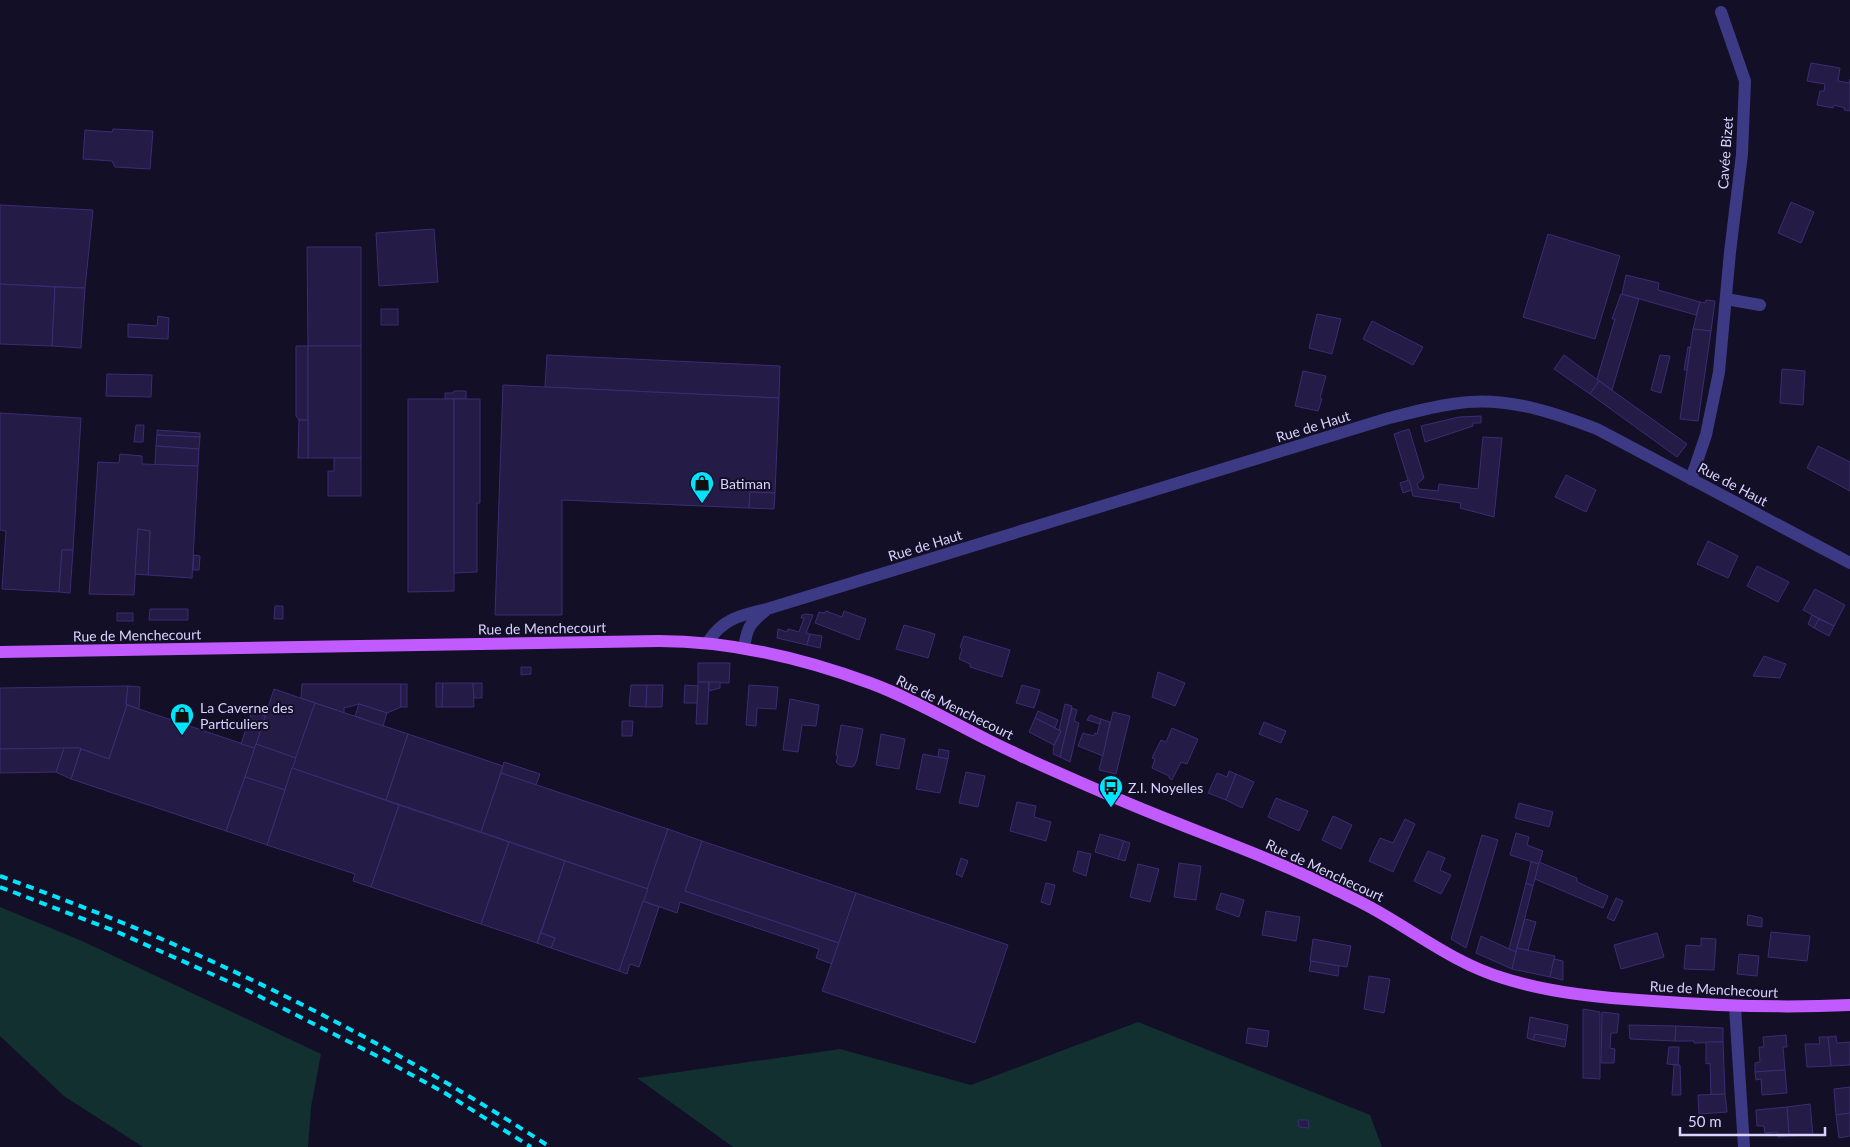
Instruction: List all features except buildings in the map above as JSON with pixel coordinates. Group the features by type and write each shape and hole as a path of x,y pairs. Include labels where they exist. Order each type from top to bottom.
{"main road":[{"name":"Rue de Menchecourt","path":"0,652 659,641 708,642 744,648 841,673 902,696 992,742 1116,799 1236,846 1321,883 1369,906 1460,961 1506,979 1567,992 1620,999 1736,1007 1850,1005"}],"street":[{"name":"Cavée Bizet","path":"1691,479 1706,435 1719,372 1742,154 1745,81 1721,12"},
{"path":"1726,299 1760,305"},
{"name":"Rue de Haut","path":"708,642 715,631 726,622 745,614 767,609 1388,418 1453,404 1513,403 1560,415 1597,429 1850,563"},
{"name":"Rue de Haut","path":"744,648 747,630 755,619 767,609"},
{"path":"1736,1007 1744,1147"}],"green space":[{"path":"0,907 82,941 321,1054 311,1107 308,1147 143,1147 64,1096 0,1036"},
{"path":"1138,1022 1370,1115 1382,1147 733,1147 637,1078 840,1049 971,1085"}],"railway":[{"path":"0,876 158,937 275,991 415,1065 550,1147"},
{"path":"0,887 115,931 243,988 379,1057 445,1093 531,1147"}],"place":[{"name":"Batiman","path":"702,504"},
{"name":"La Caverne des Particuliers","path":"182,736"},
{"name":"Z.I. Noyelles","path":"1111,808"}]}
